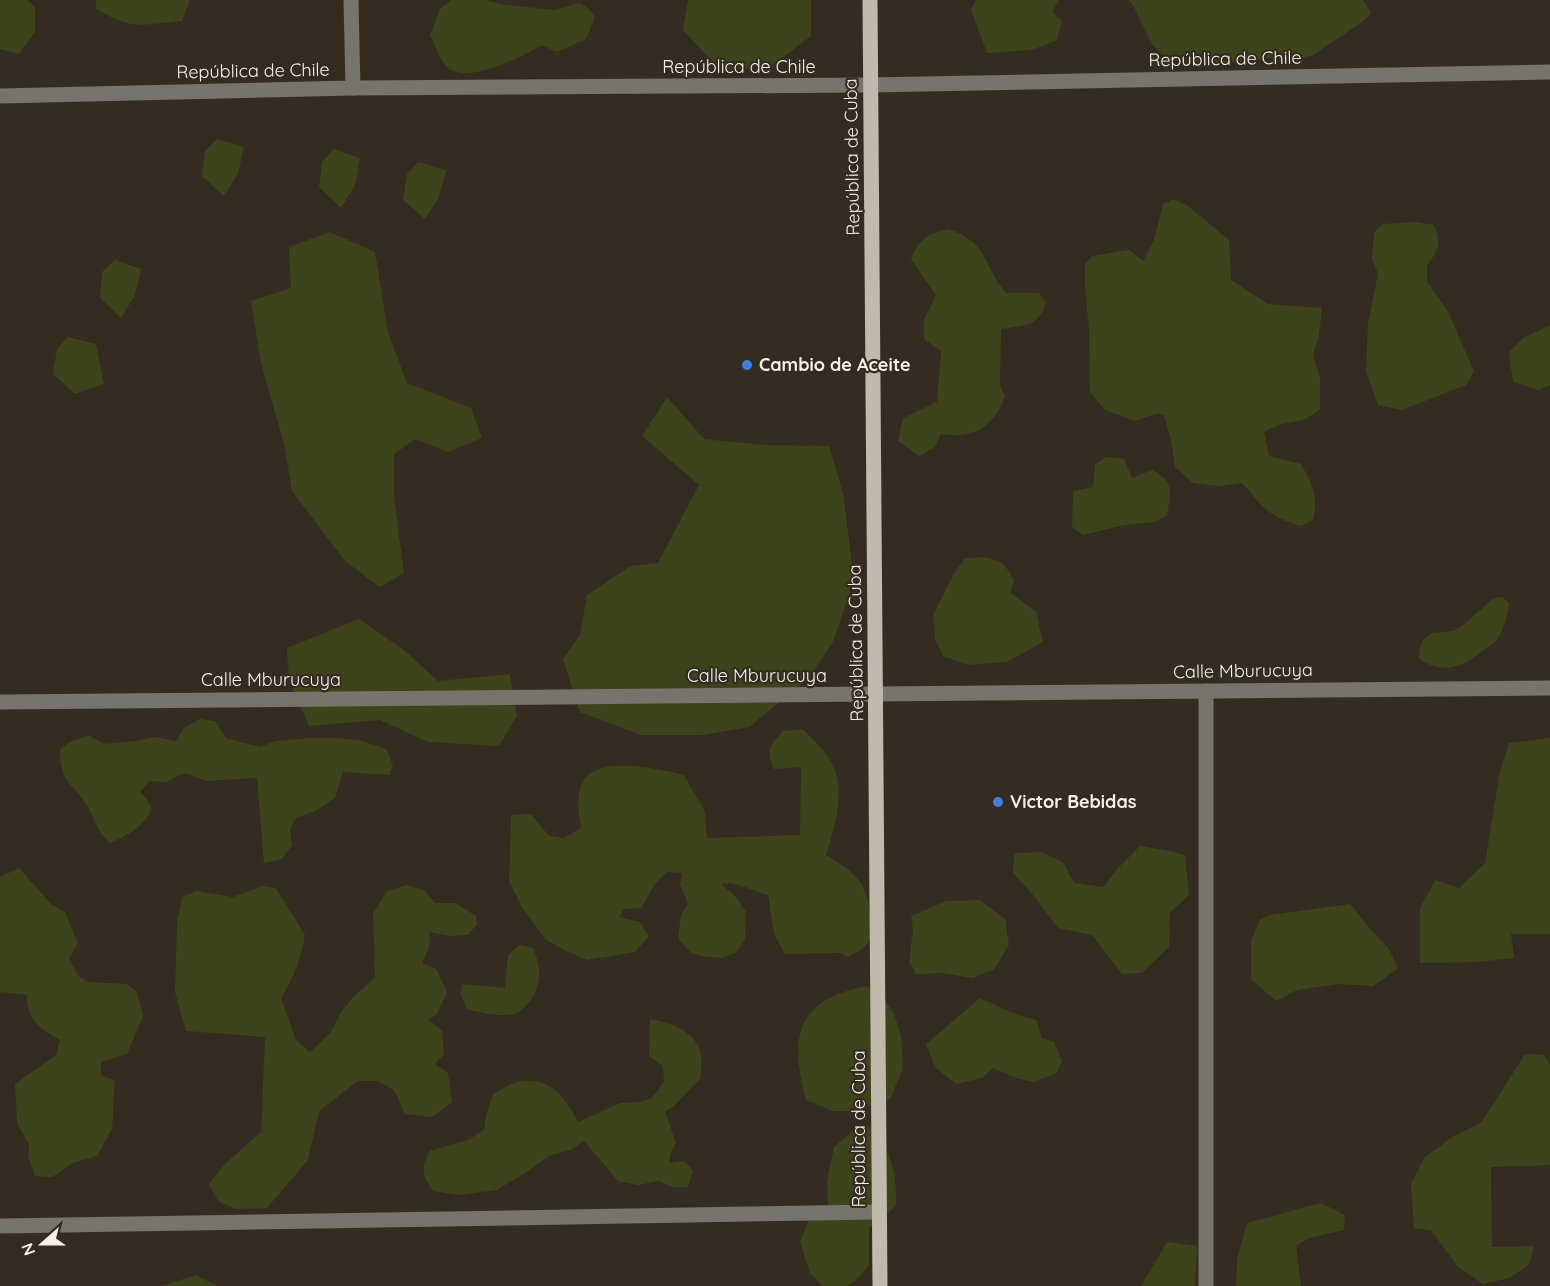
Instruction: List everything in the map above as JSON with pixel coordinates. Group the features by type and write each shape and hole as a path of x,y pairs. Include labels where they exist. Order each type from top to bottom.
{"main road":[{"name":"República de Cuba","path":"870,0 880,1286"}],"street":[{"path":"351,0 353,88"},
{"name":"República de Chile","path":"0,96 353,88 870,85 1550,72"},
{"name":"Calle Mburucuya","path":"0,702 1550,688"},
{"path":"1206,691 1206,1286"},
{"path":"0,1226 879,1212"}],"green space":[{"path":"0,0 27,0 35,7 35,32 19,54 0,49"},
{"path":"96,0 190,0 182,21 140,25 123,22 96,9"},
{"path":"451,0 487,0 499,4 554,10 579,3 589,9 595,17 586,39 557,52 542,45 493,68 465,73 454,71 445,65 430,35 440,9"},
{"path":"688,0 811,0 811,36 770,67 719,69 683,30"},
{"path":"976,0 1059,0 1052,12 1062,21 1057,40 1032,50 987,53 971,10"},
{"path":"1129,0 1363,0 1371,13 1365,20 1313,55 1291,63 1278,57 1198,66 1163,56 1151,43"},
{"path":"217,139 244,147 238,173 224,196 202,176 205,151"},
{"path":"334,149 360,158 355,185 341,208 319,187 322,162"},
{"path":"418,162 446,170 439,197 425,219 403,200 407,174"},
{"path":"1173,199 1188,206 1229,240 1231,280 1268,304 1322,308 1319,335 1313,355 1320,378 1320,410 1303,420 1278,425 1264,432 1269,456 1301,464 1311,484 1315,497 1313,520 1300,526 1270,512 1242,483 1219,486 1193,483 1175,467 1171,439 1164,416 1158,413 1135,421 1105,410 1090,392 1085,264 1092,256 1129,250 1143,261 1154,240 1163,204"},
{"path":"1416,222 1434,225 1438,236 1438,246 1427,265 1427,282 1447,310 1474,371 1466,385 1402,410 1378,405 1366,372 1368,323 1378,274 1372,259 1374,232 1383,224"},
{"path":"948,229 961,234 978,248 1006,293 1039,293 1046,302 1039,316 1030,324 1001,329 1000,386 1005,396 994,417 989,423 969,434 941,434 935,447 919,456 898,441 903,418 937,402 941,351 924,339 924,320 936,295 911,259 925,238"},
{"path":"330,232 375,252 388,332 407,383 471,408 482,438 448,452 415,439 394,454 394,497 404,573 380,587 345,561 292,491 284,444 261,363 251,301 291,288 289,247"},
{"path":"115,260 141,269 135,295 121,318 100,298 102,272"},
{"path":"1550,325 1550,385 1539,390 1513,382 1509,352 1523,338"},
{"path":"68,337 96,344 104,384 75,394 53,374 57,349"},
{"path":"667,397 704,439 763,445 829,446 843,493 854,580 833,642 808,679 749,727 702,735 641,735 580,712 563,659 580,635 587,595 630,566 658,563 699,485 642,436"},
{"path":"1106,457 1124,459 1132,478 1152,470 1165,479 1170,488 1167,515 1155,522 1124,525 1083,535 1072,527 1073,491 1093,487 1095,464"},
{"path":"984,557 1003,564 1008,571 1014,581 1010,592 1036,612 1043,642 1007,662 968,665 943,656 935,639 933,615 955,572 965,558"},
{"path":"1503,597 1509,604 1505,622 1502,632 1492,644 1467,662 1451,667 1435,666 1419,658 1420,647 1424,639 1432,633 1453,631 1494,598"},
{"path":"359,619 404,650 438,681 510,674 517,716 499,746 428,742 380,720 309,726 289,681 287,648"},
{"path":"200,719 215,721 226,738 260,747 275,741 311,738 359,740 386,749 393,765 390,775 343,772 335,798 317,810 296,818 290,830 292,845 282,859 264,863 257,778 206,781 185,773 166,782 150,781 140,792 152,810 134,830 111,843 100,831 88,807 64,776 60,749 70,742 89,735 104,744 155,737 176,741 184,728"},
{"path":"802,729 828,757 837,778 839,789 837,812 826,855 858,879 867,896 873,935 863,949 848,957 840,953 785,954 774,934 768,895 727,883 721,884 736,897 746,912 745,939 737,952 722,958 691,953 678,938 681,915 688,904 680,884 682,873 668,872 655,884 641,908 624,909 619,917 640,922 649,936 635,952 587,960 545,939 522,907 509,881 511,815 531,814 549,836 564,838 581,828 579,796 581,786 588,776 612,766 643,767 684,775 705,812 707,838 800,835 801,767 774,769 770,752 772,744 783,731"},
{"path":"1550,738 1550,934 1511,934 1514,958 1477,962 1420,963 1420,908 1435,880 1459,888 1485,863 1500,771 1509,743"},
{"path":"1140,846 1185,855 1189,895 1170,913 1169,947 1142,973 1122,974 1092,935 1058,928 1013,873 1014,853 1041,852 1063,862 1074,883 1103,887"},
{"path":"19,868 51,904 65,912 78,943 69,959 79,977 89,982 126,984 137,992 143,1016 127,1054 101,1062 101,1075 115,1081 112,1129 97,1156 73,1163 52,1177 35,1176 28,1157 29,1144 17,1123 15,1084 56,1055 60,1040 46,1032 32,1018 27,995 0,992 0,877"},
{"path":"406,885 424,890 435,903 455,903 476,916 477,924 468,935 450,936 430,932 429,948 422,963 436,969 447,992 437,1014 428,1020 442,1030 444,1054 435,1064 448,1073 452,1102 432,1117 405,1114 394,1090 378,1081 358,1081 319,1111 308,1160 267,1208 236,1209 218,1201 209,1184 226,1163 261,1132 265,1037 186,1031 175,992 177,923 182,897 196,891 233,897 262,886 276,888 305,935 296,968 281,998 296,1040 310,1052 331,1032 341,1012 353,997 375,978 373,914 386,892"},
{"path":"980,900 1005,919 1009,945 994,969 973,978 942,973 916,974 909,962 913,930 911,916 946,901"},
{"path":"1350,904 1389,949 1398,968 1373,986 1338,984 1297,990 1276,1001 1251,979 1251,941 1260,920 1270,915"},
{"path":"520,945 533,948 539,968 538,985 527,1005 509,1015 467,1009 460,994 462,984 505,988 508,955"},
{"path":"866,986 883,998 894,1014 901,1036 903,1069 890,1099 854,1111 833,1111 806,1100 798,1057 799,1039 803,1024 825,1001"},
{"path":"980,998 1013,1013 1036,1020 1042,1038 1054,1042 1062,1061 1057,1073 1034,1082 1016,1078 993,1068 982,1078 956,1084 935,1067 926,1044"},
{"path":"650,1019 674,1026 689,1034 699,1047 701,1055 700,1079 673,1107 665,1111 676,1143 669,1163 684,1161 693,1170 688,1187 672,1187 659,1181 638,1185 618,1181 584,1141 570,1150 548,1156 497,1190 459,1195 433,1191 426,1180 424,1171 430,1151 468,1140 484,1130 493,1094 520,1081 534,1081 551,1087 564,1099 578,1122 620,1103 640,1102 652,1098 664,1082 663,1066 649,1056"},
{"path":"1525,1054 1544,1055 1550,1065 1550,1165 1491,1167 1492,1247 1534,1246 1529,1265 1509,1278 1483,1284 1457,1266 1431,1230 1414,1228 1411,1184 1424,1158 1452,1137 1481,1123"},
{"path":"867,1125 882,1143 891,1162 894,1172 896,1206 869,1228 869,1265 860,1276 848,1286 823,1286 810,1273 800,1242 808,1222 828,1204 827,1181 834,1147 858,1127"},
{"path":"1321,1203 1345,1215 1344,1230 1309,1238 1296,1246 1301,1286 1236,1286 1237,1259 1247,1223"},
{"path":"1167,1242 1197,1246 1195,1286 1141,1286"},
{"path":"196,1275 217,1286 162,1286"}],"place":[{"name":"Cambio de Aceite","path":"747,365"},
{"name":"Victor Bebidas","path":"998,802"}]}
